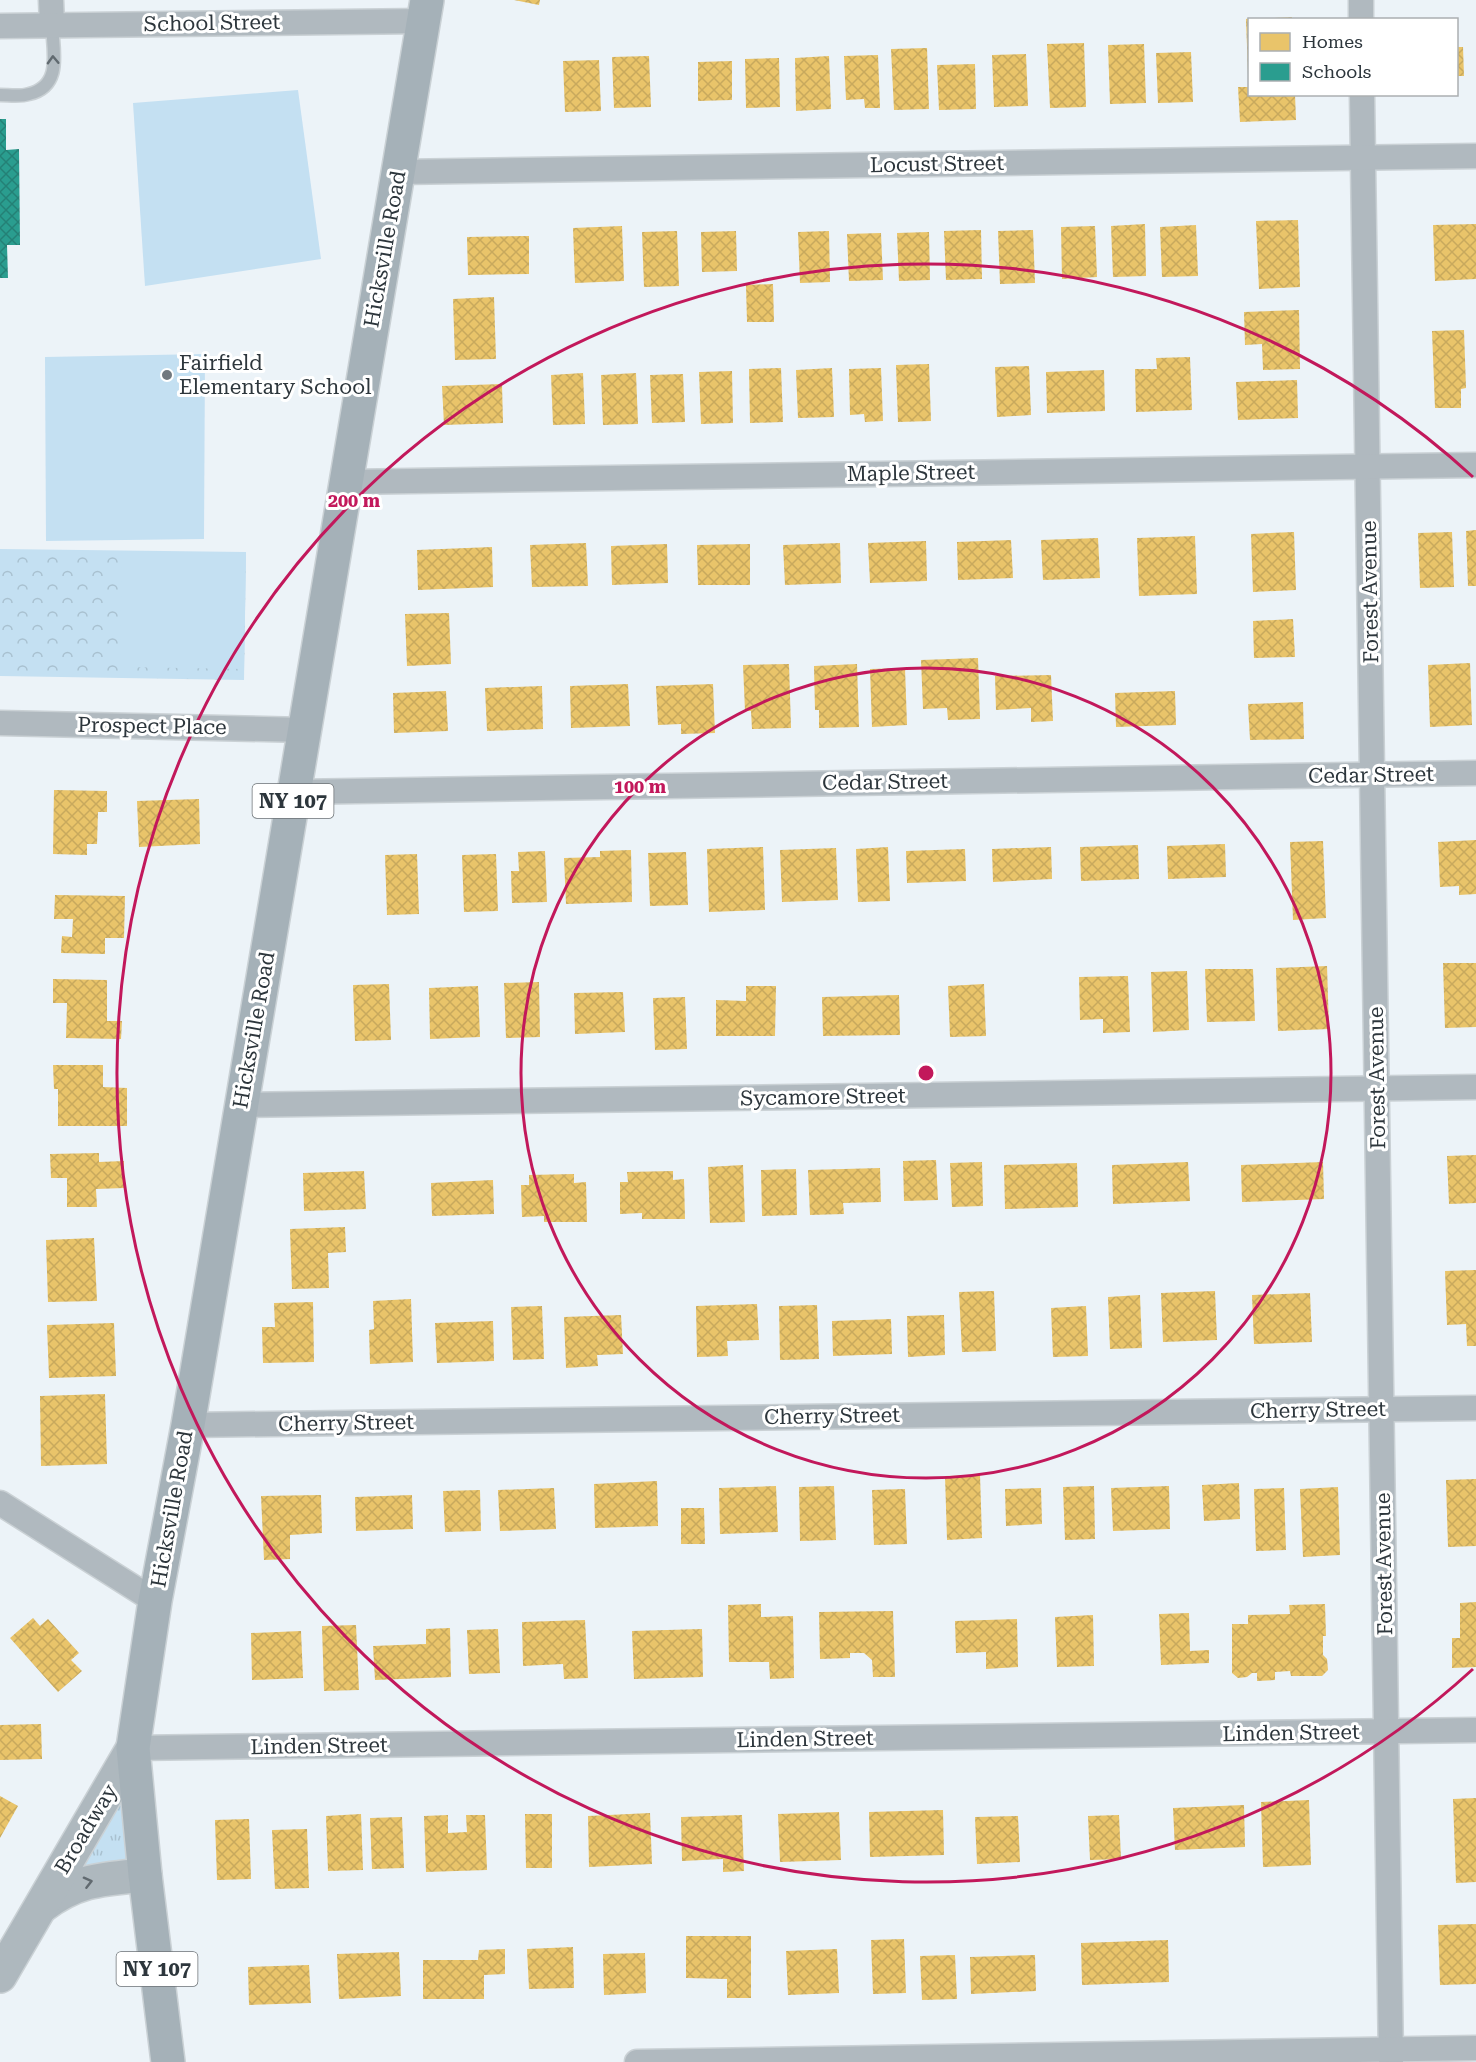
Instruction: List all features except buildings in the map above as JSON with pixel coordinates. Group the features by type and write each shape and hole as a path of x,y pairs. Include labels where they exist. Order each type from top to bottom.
{"main road":[{"name":"Hicksville Road","path":"168,2062 145,1875 133,1748 155,1601 188,1425 425,11"},
{"name":"Broadway","path":"3,1963 38,1909 133,1748"},
{"name":"Broadway","path":"38,1909 56,1895 75,1886 95,1880 145,1875"}],"street":[{"path":"51,0 52,25"},
{"path":"1361,0 1361,18"},
{"name":"School Street","path":"0,26 425,11"},
{"name":"Forest Avenue","path":"1362,96 1391,2056"},
{"name":"Locust Street","path":"398,172 1476,156"},
{"name":"Maple Street","path":"346,482 1476,465"},
{"name":"Prospect Place","path":"0,723 304,730"},
{"name":"Cedar Street","path":"294,792 1476,773"},
{"name":"Sycamore Street","path":"241,1105 1476,1087"},
{"name":"Cherry Street","path":"188,1425 1476,1408"},
{"path":"0,1503 155,1601"},
{"name":"Linden Street","path":"133,1748 1476,1730"},
{"path":"637,2062 1391,2056 1476,2048"}],"lane":[{"path":"0,95 28,95 44,88 53,75 52,25"}],"green space":[{"path":"298,90 321,259 145,286 133,103"},
{"path":"205,354 204,539 46,541 45,357"},
{"path":"0,549 246,552 244,680 0,676"},
{"path":"122,551 246,554 244,669 120,667"},
{"path":"130,1760 139,1870 55,1888"}],"place":[{"name":"Fairfield Elementary School","path":"167,375"}]}
